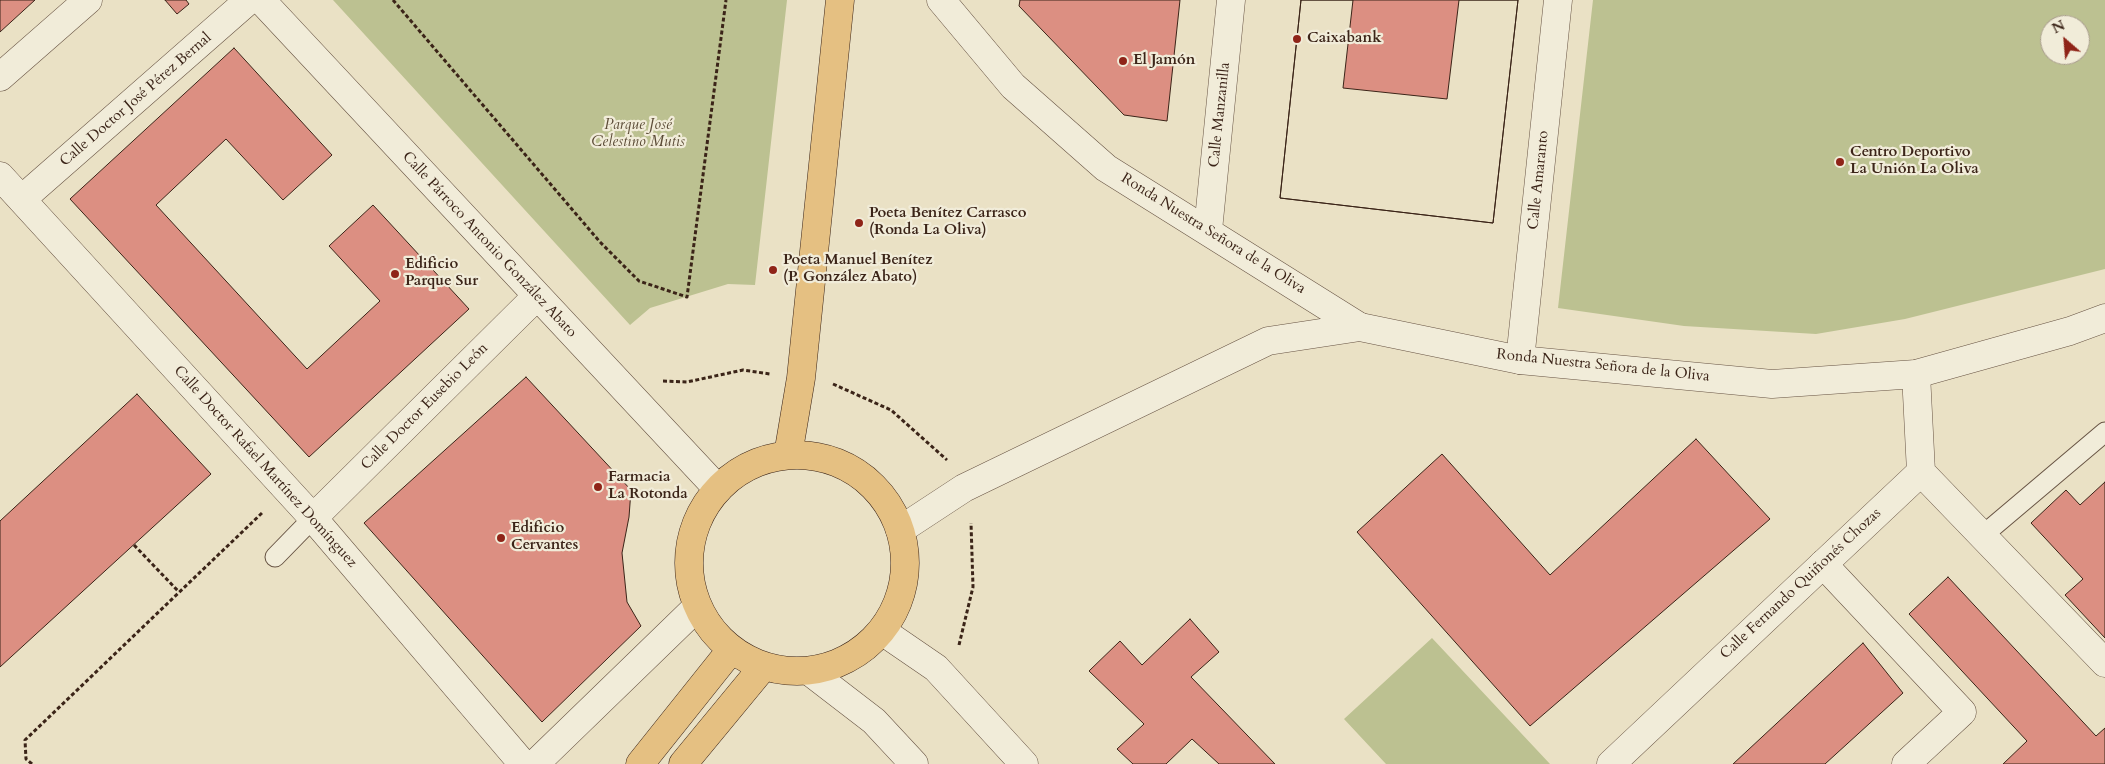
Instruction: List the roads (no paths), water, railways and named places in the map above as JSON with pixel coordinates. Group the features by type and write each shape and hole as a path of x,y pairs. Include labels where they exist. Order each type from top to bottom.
{"main road":[{"path":"788,456 801,378 840,0"},
{"path":"788,456 817,457 845,466 869,482 888,504 900,530 905,565 899,600 882,631 861,650 836,664 809,671 786,672 763,667 732,650 712,631 697,607 688,576 690,545 700,515 718,489 738,472 762,461 788,456"},
{"path":"640,764 732,650"},
{"path":"684,764 763,667"}],"street":[{"path":"0,77 88,0"},
{"name":"Calle Doctor José Pérez Bernal","path":"22,199 249,0"},
{"name":"Calle Párroco Antonio González Abato","path":"261,0 718,489"},
{"name":"Ronda Nuestra Señora de la Oliva","path":"941,0 1013,86 1106,168 1360,326 1520,360 1772,384 1916,374 2070,331 2105,318"},
{"name":"Calle Manzanilla","path":"1208,230 1231,0"},
{"name":"Calle Amaranto","path":"1520,360 1558,0"},
{"name":"Calle Doctor Rafael Martínez Domínguez","path":"0,176 313,518 523,764"},
{"name":"Calle Doctor Eusebio León","path":"313,518 537,296"},
{"path":"900,530 964,488 1268,341 1360,326"},
{"path":"1916,374 1921,472 2105,663"},
{"name":"Calle Fernando Quiñonés Chozas","path":"1611,764 1921,472"},
{"path":"1823,564 1962,712 1906,764"},
{"path":"535,764 697,607"},
{"path":"882,631 936,668 1024,764"},
{"path":"809,671 874,721 914,764"}],"lane":[{"path":"1982,536 2105,432"},
{"path":"275,557 313,518"}],"place":[{"name":"Caixabank","path":"1297,39"},
{"name":"El Jamón","path":"1123,61"},
{"name":"Centro Deportivo La Unión La Oliva","path":"1840,162"},
{"name":"Poeta Benítez Carrasco (Ronda La Oliva)","path":"859,223"},
{"name":"Poeta Manuel Benítez (P. González Abato)","path":"773,270"},
{"name":"Edificio Parque Sur","path":"395,274"},
{"name":"Farmacia La Rotonda","path":"598,487"},
{"name":"Edificio Cervantes","path":"501,538"}],"park label":[{"name":"Parque José Celestino Mutis","path":"638,134"}]}
